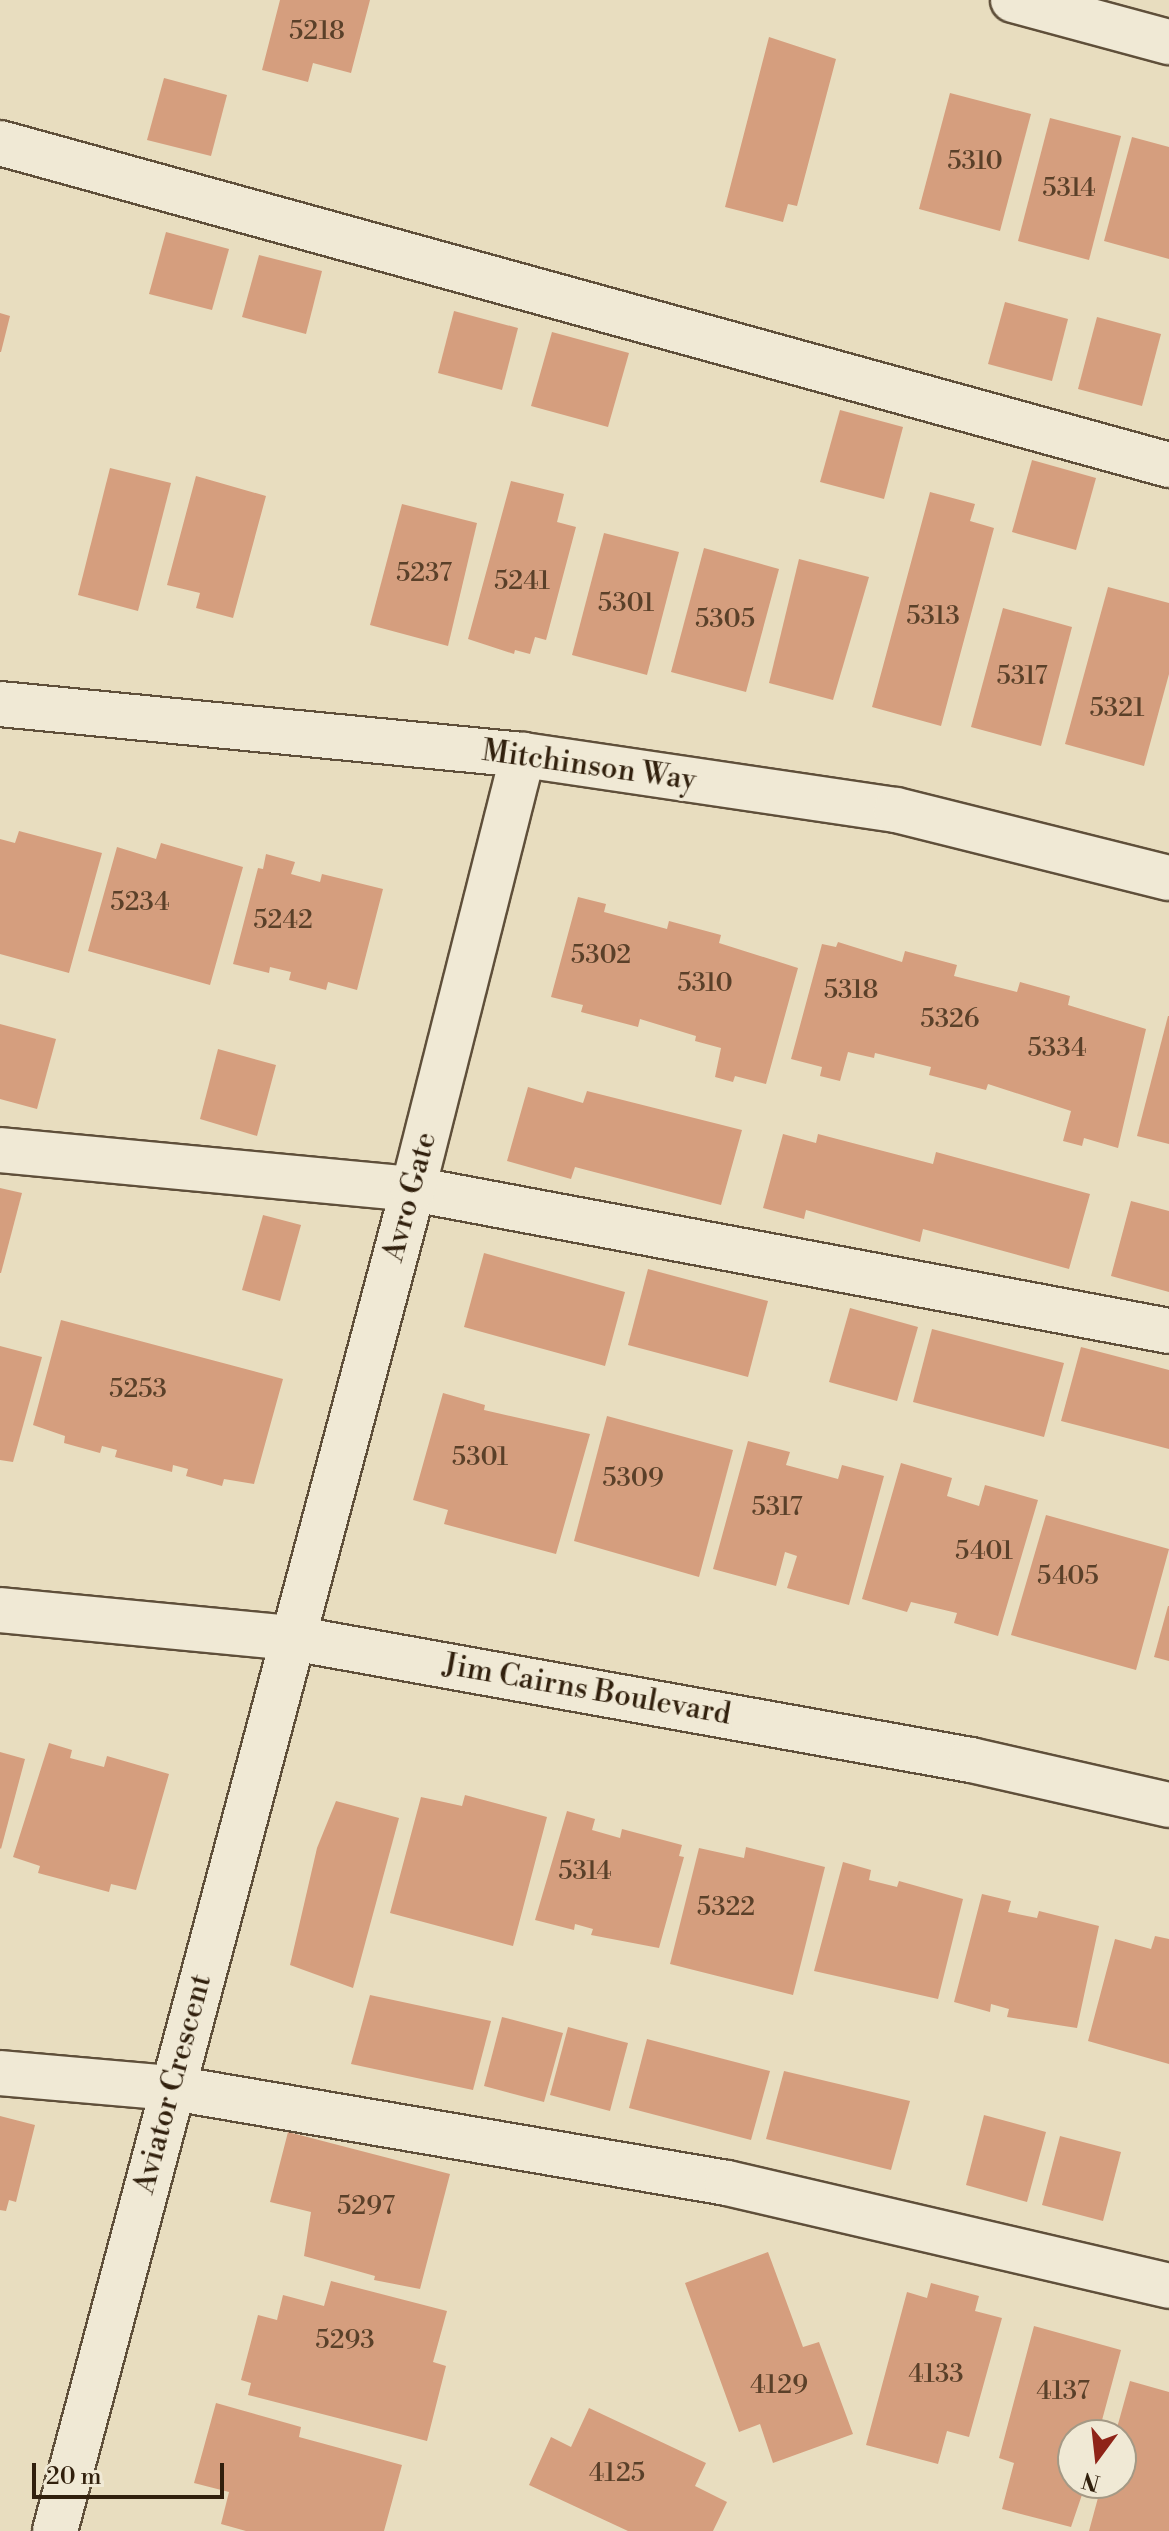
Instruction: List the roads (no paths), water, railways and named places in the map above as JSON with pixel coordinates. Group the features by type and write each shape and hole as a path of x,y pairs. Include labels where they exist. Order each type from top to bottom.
{"street":[{"path":"1013,0 1169,42"},
{"path":"0,143 1169,465"},
{"name":"Mitchinson Way","path":"0,704 523,755 896,810 1169,878"},
{"name":"Avro Gate","path":"292,1638 413,1189 523,755"},
{"path":"0,1150 413,1189 1169,1331"},
{"name":"Jim Cairns Boulevard","path":"0,1610 292,1638 971,1760 1169,1805"},
{"name":"Aviator Crescent","path":"55,2531 292,1638"},
{"path":"0,2073 173,2088 727,2183 1169,2286"}]}
